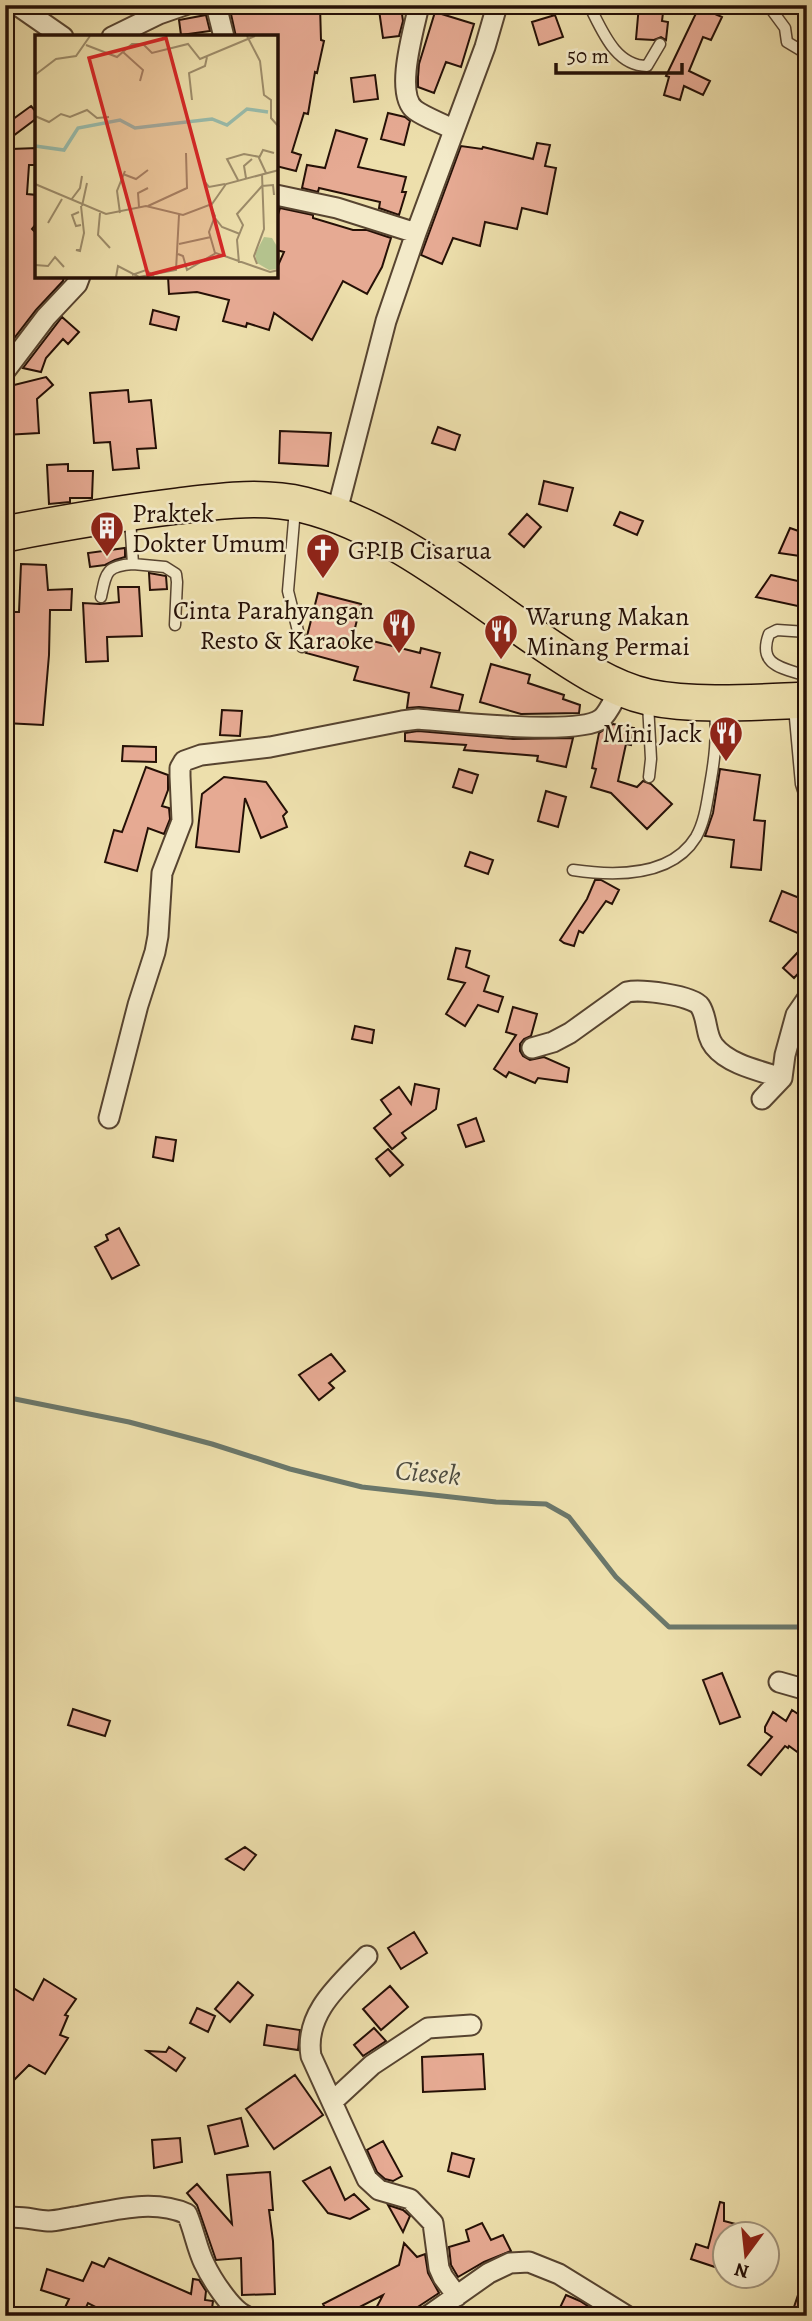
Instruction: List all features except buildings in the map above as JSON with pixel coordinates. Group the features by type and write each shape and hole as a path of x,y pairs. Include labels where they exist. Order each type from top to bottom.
{"highway":[{"path":"5,533 130,512 232,499 295,503 336,515 395,542 562,655 634,692 715,702 802,692"}],"street":[{"path":"17,5 60,35"},
{"path":"116,35 159,14 185,5"},
{"path":"216,5 224,35"},
{"path":"419,5 405,77 406,96 416,111 454,130"},
{"path":"336,515 386,321 499,6"},
{"path":"278,195 337,208 416,233"},
{"path":"5,371 79,278"},
{"path":"109,1118 138,1005 155,952 162,873 182,821 180,768 184,761 201,755 251,750 418,719 526,727 581,726 601,719 634,692"},
{"path":"532,1048 570,1034 627,992 634,990 697,1003 714,1046 736,1061 782,1078"},
{"path":"762,1099 782,1078 796,1015 807,999"},
{"path":"779,1682 807,1690"},
{"path":"367,1956 333,1991 317,2015 310,2037 311,2056 371,2185 410,2199 433,2223 439,2268 457,2296"},
{"path":"332,2102 372,2065 428,2028 471,2025"},
{"path":"5,2218 16,2216 50,2221 136,2207 160,2207 180,2211 187,2214 196,2233 203,2262 226,2298 246,2316"},
{"path":"428,2316 502,2266 529,2262 559,2274 627,2316"}],"lane":[{"path":"589,5 621,58 636,66 647,66 660,44"},
{"path":"768,5 785,28 787,42 807,54"},
{"path":"295,503 288,591 302,647"},
{"path":"130,512 133,565"},
{"path":"101,597 104,580 109,570 117,565 165,567 176,574 175,625"},
{"path":"807,632 777,630 769,634 765,646 768,659 802,692 801,784 807,803"},
{"path":"634,692 651,759 649,776"},
{"path":"573,870 617,874 640,872 658,867 687,848 701,827 707,803 717,743 715,702"}],"waterway":[{"name":"Ciesek","path":"5,1397 129,1422 362,1487 496,1502 546,1504 569,1517 616,1577 669,1627 807,1627"}],"place":[{"name":"Praktek Dokter Umum","path":"107,558"},
{"name":"GPIB Cisarua","path":"323,580"},
{"name":"Cinta Parahyangan Resto & Karaoke","path":"399,655"},
{"name":"Warung Makan Minang Permai","path":"501,661"},
{"name":"Mini Jack","path":"726,763"}]}
